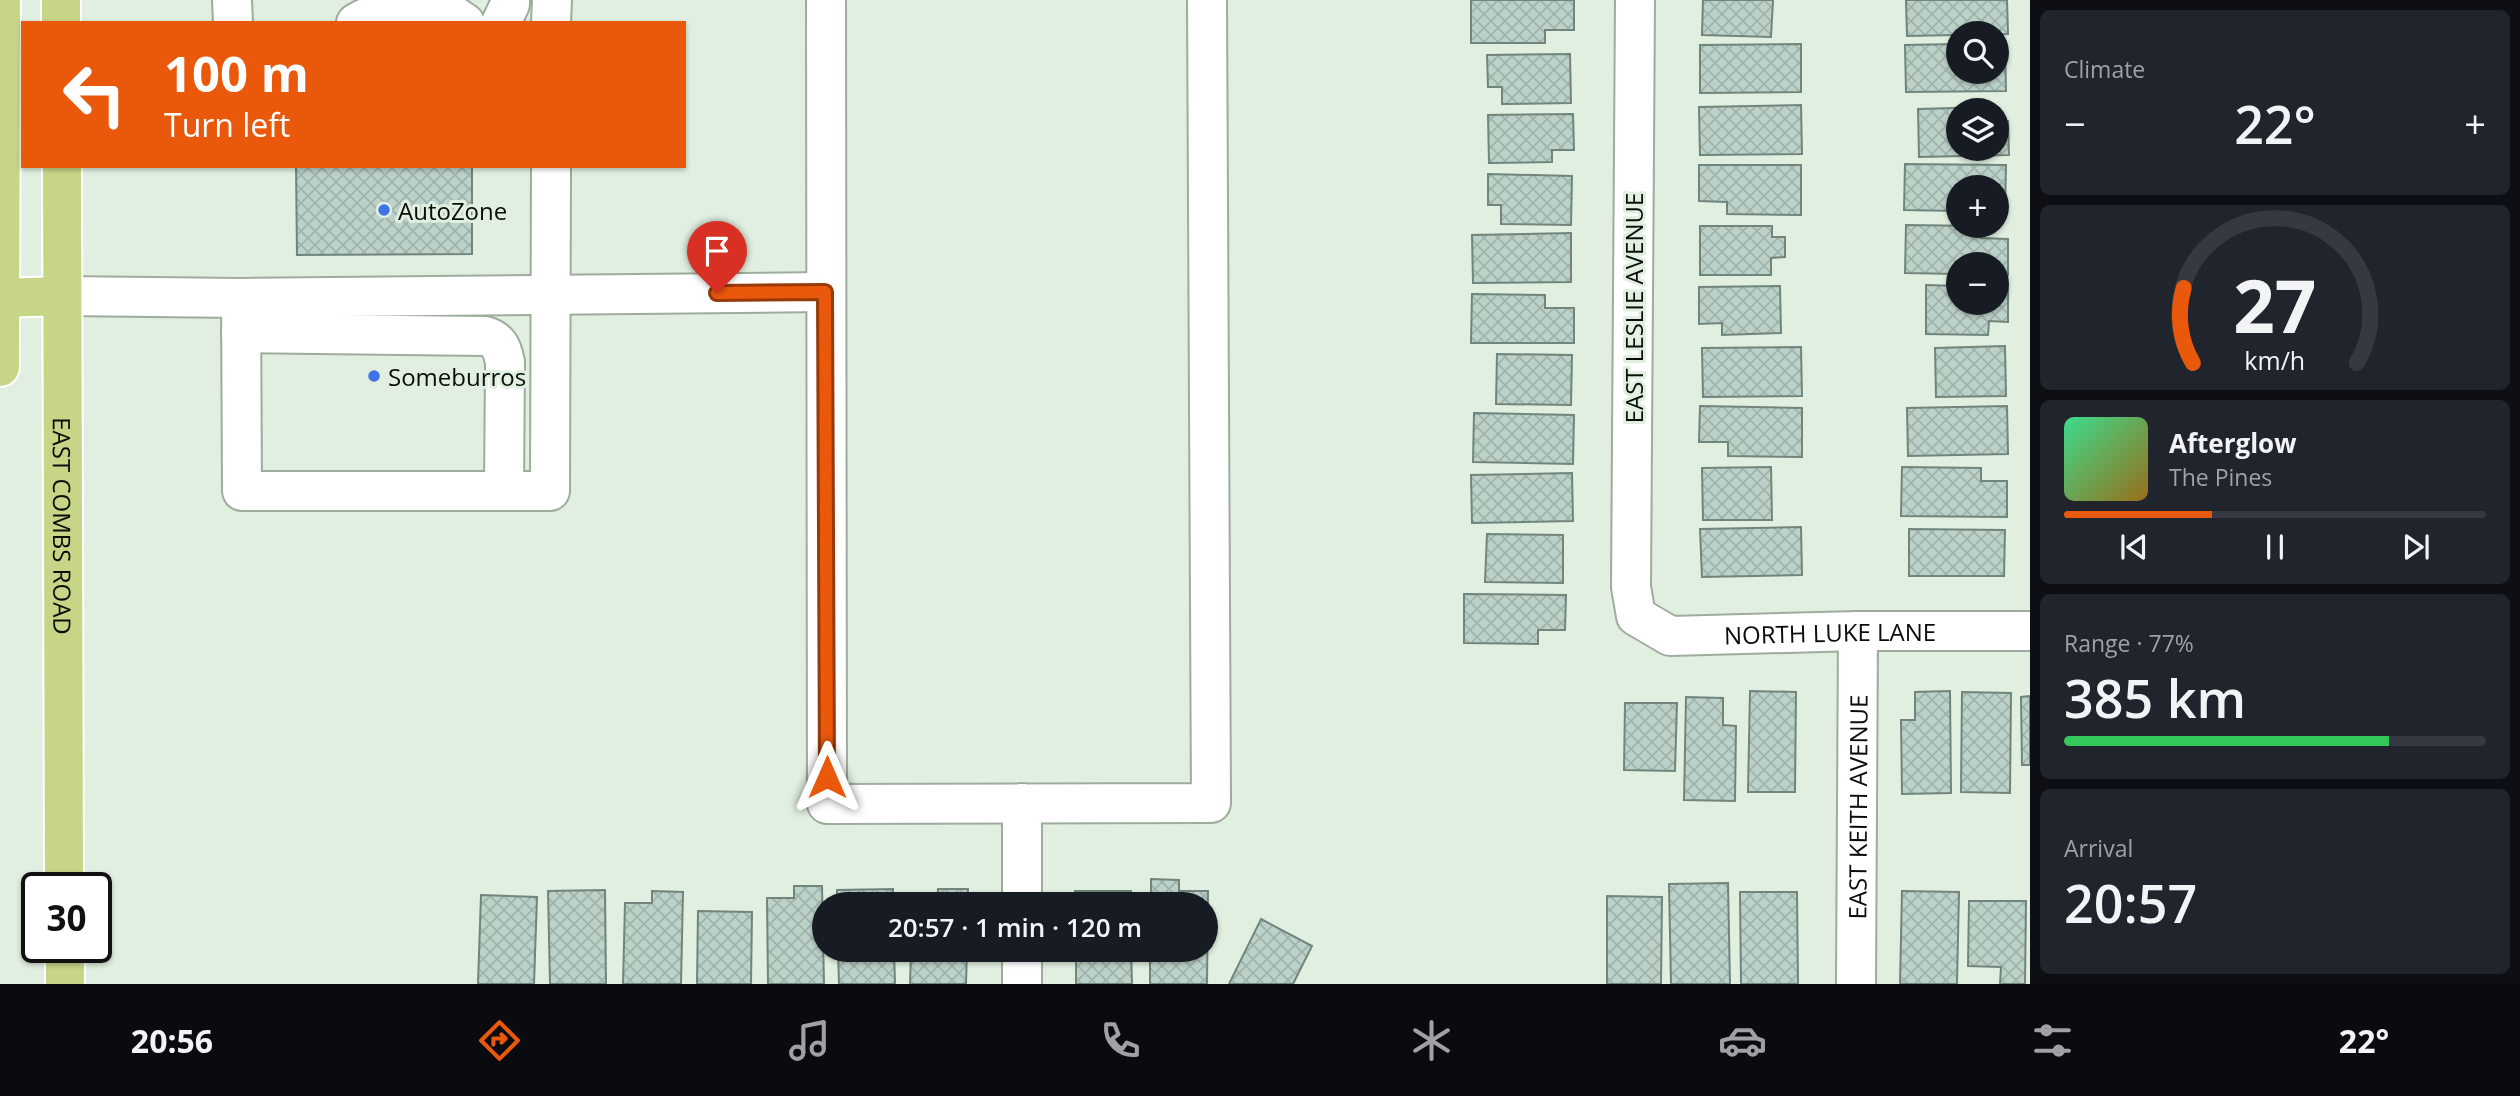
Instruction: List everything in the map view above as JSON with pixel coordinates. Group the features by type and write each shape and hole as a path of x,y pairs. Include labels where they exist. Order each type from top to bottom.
{"main road":[{"path":"0,367 1,0"},
{"path":"61,0 61,21"},
{"name":"EAST COMBS ROAD","path":"62,168 64,872"},
{"path":"0,298 62,296"},
{"path":"65,963 65,984"}],"street":[{"path":"232,0 233,21"},
{"path":"502,21 510,0"},
{"path":"551,21 552,0"},
{"path":"826,0 827,804 1211,803 1206,0"},
{"name":"EAST LESLIE AVENUE","path":"1635,0 1631,586 1636,616"},
{"path":"359,21 368,16 397,10 441,14"},
{"path":"241,315 242,491 550,491 551,168"},
{"path":"241,315 550,296 825,292"},
{"path":"62,296 495,338 502,348 505,362 504,491"},
{"name":"NORTH LUKE LANE","path":"1636,616 1670,636 1858,631 2030,631"},
{"name":"EAST KEITH AVENUE","path":"1856,984 1858,631"},
{"path":"1022,803 1022,892"},
{"path":"1022,962 1022,984"}],"building":[{"path":"1471,0 1574,0 1574,30 1545,30 1545,43 1471,43"},
{"path":"1703,0 1773,0 1771,37 1702,35"},
{"path":"1906,0 2007,0 2008,21 1946,21 1946,35 1907,36"},
{"path":"1801,44 1801,92 1700,93 1700,45"},
{"path":"1946,44 1946,84 2006,84 2006,91 1906,92 1905,45"},
{"path":"1570,54 1571,103 1502,104 1502,87 1488,87 1487,55"},
{"path":"1801,105 1802,154 1700,155 1699,107"},
{"path":"1946,108 1946,156 1919,157 1918,109"},
{"path":"1573,114 1574,150 1552,150 1552,162 1489,163 1488,115"},
{"path":"1905,164 2006,165 2006,175 1946,175 1946,211 1904,210"},
{"path":"1699,165 1801,165 1801,215 1727,214 1727,202 1699,201"},
{"name":"AutoZone","path":"296,168 472,168 472,254 297,255"},
{"path":"1488,174 1572,176 1571,225 1501,224 1501,205 1488,205"},
{"path":"1906,225 1946,226 1946,238 2008,239 2008,252 1946,252 1946,274 1905,273"},
{"path":"1700,226 1772,226 1772,237 1785,237 1785,257 1771,258 1771,275 1700,275"},
{"path":"1571,233 1571,282 1473,283 1472,235"},
{"path":"1926,285 1946,286 1946,315 2008,315 2008,322 1989,321 1988,335 1926,334"},
{"path":"1780,286 1781,333 1722,335 1722,323 1699,324 1699,287"},
{"path":"1472,294 1545,295 1545,308 1574,308 1574,343 1471,343"},
{"path":"2005,346 2006,396 1936,397 1935,348"},
{"path":"1801,347 1802,396 1703,397 1702,348"},
{"path":"1497,354 1572,355 1571,405 1496,404"},
{"path":"1700,406 1802,408 1802,457 1728,456 1728,442 1699,442"},
{"path":"2007,406 2008,454 1908,456 1907,408"},
{"path":"1474,413 1574,415 1573,464 1473,462"},
{"path":"1771,467 1772,520 1703,520 1702,468"},
{"path":"1902,467 1981,468 1981,481 2007,481 2007,517 1901,516"},
{"path":"1572,473 1573,521 1472,523 1471,475"},
{"path":"1801,527 1802,575 1702,577 1700,529"},
{"path":"1909,529 2005,530 2004,576 1909,576"},
{"path":"1487,534 1563,535 1563,583 1485,582"},
{"path":"1464,594 1566,595 1565,630 1538,630 1538,644 1464,643"},
{"path":"1750,691 1796,692 1795,792 1748,792"},
{"path":"1950,691 1951,793 1902,794 1901,720 1915,720 1915,692"},
{"path":"1962,692 2011,693 2010,793 1961,792"},
{"path":"2030,696 2030,765 2022,765 2021,697"},
{"path":"1686,697 1723,698 1723,725 1736,726 1735,801 1684,800"},
{"path":"1625,703 1677,703 1675,771 1624,770"},
{"path":"1151,879 1179,880 1179,891 1208,891 1208,892 1151,892"},
{"path":"1728,883 1730,984 1671,984 1669,884"},
{"path":"794,886 822,886 822,892 812,892 812,962 824,962 824,984 768,984 767,898 794,898"},
{"path":"893,889 893,892 837,892"},
{"path":"938,889 968,889 968,892 938,892"},
{"path":"605,890 606,984 550,984 548,891"},
{"path":"652,891 683,892 681,984 623,984 625,903 652,903"},
{"path":"1075,891 1131,891 1131,892"},
{"path":"1902,891 1959,892 1957,984 1900,984"},
{"path":"1740,892 1797,892 1798,984 1741,984"},
{"path":"481,895 537,897 534,984 478,984"},
{"path":"1607,896 1662,897 1661,984 1607,984"},
{"path":"1969,901 2026,901 2025,984 2000,984 2001,967 1968,966"},
{"path":"698,911 752,912 751,984 697,984"},
{"path":"1261,919 1312,946 1293,984 1229,984"},
{"path":"838,962 894,962 895,984 839,984"},
{"path":"911,962 967,962 966,984 910,984"},
{"path":"1076,962 1131,962 1132,984 1076,984"},
{"path":"1150,962 1207,962 1207,984 1150,984"}],"place":[{"name":"AutoZone","path":"384,210"},
{"name":"Someburros","path":"374,376"}],"route":[{"path":"717,293 825,292 827,777"}]}
